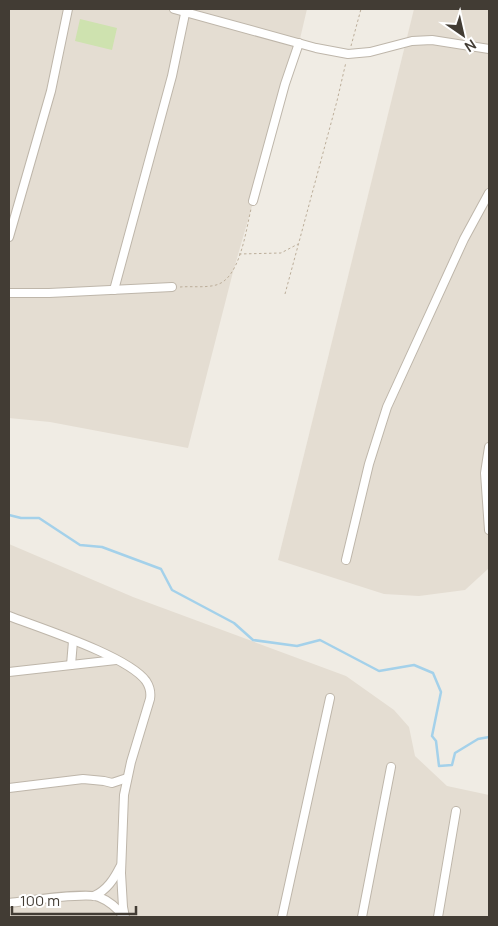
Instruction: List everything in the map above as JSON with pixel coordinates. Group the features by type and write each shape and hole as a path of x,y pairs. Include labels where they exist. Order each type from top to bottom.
{"street":[{"path":"9,237 51,91 68,9"},
{"path":"174,9 186,10 299,43 348,54 370,52 412,42 432,40 489,50"},
{"path":"114,290 165,103 186,10"},
{"path":"253,201 285,84 299,43"},
{"path":"346,560 369,464 387,407 464,239 489,193"},
{"path":"9,293 172,287"},
{"path":"489,447 485,473 489,530"},
{"path":"9,616 127,665 145,680 151,692 124,794 121,865 125,917"},
{"path":"71,665 73,641"},
{"path":"9,672 116,660"},
{"path":"282,917 330,698"},
{"path":"362,917 391,767"},
{"path":"112,783 127,778"},
{"path":"9,788 83,779 104,780 112,783 124,794"},
{"path":"438,917 456,811"},
{"path":"94,896 112,882 121,865"},
{"path":"9,903 71,896 94,896 106,901 125,917"}],"path":[{"path":"285,294 361,9"},
{"path":"172,287 207,286 224,282 233,272 240,254 253,201"},
{"path":"240,254 282,253 299,244"}],"shaded area":[{"path":"9,9 307,9 299,43 233,272 188,448 50,422 9,418"},
{"path":"414,9 489,9 489,568 465,590 419,596 384,594 278,560"},
{"path":"9,544 133,597 346,676 394,710 409,727 415,756 447,786 489,795 489,917 9,917"}],"green space":[{"path":"80,19 117,28 112,50 75,41"}],"waterway":[{"path":"9,515 21,518 39,518 80,545 102,547 161,569 172,590 234,623 253,640 297,646 320,640 379,671 414,665 433,673 441,692 432,736 436,741 439,766 452,765 455,753 478,739 489,737"}]}
